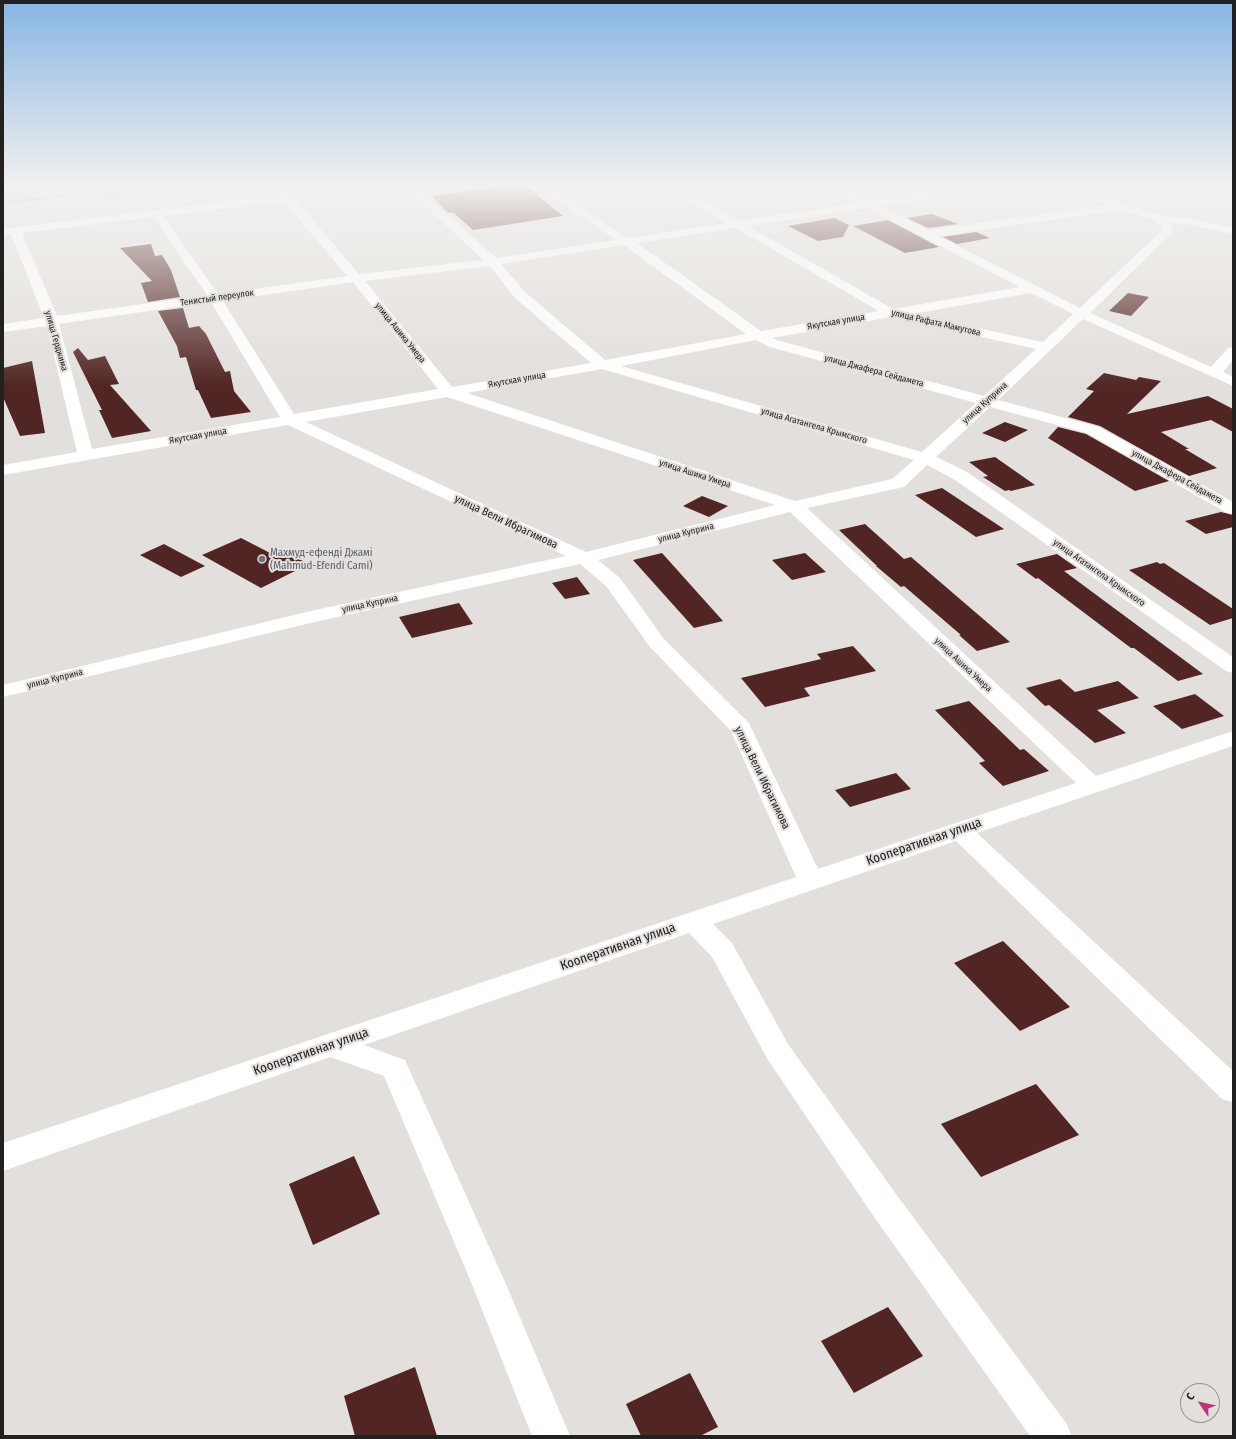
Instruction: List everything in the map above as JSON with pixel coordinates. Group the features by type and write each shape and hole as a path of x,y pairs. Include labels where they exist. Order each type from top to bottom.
{"street":[{"name":"улица Герджима","path":"19,251 52,321 86,456"},
{"path":"182,251 215,298 290,420"},
{"name":"улица Ашика Умера","path":"333,251 448,392 794,506 1092,785"},
{"name":"улица Агатангела Крымского","path":"481,251 493,262 520,294 602,365 925,458 961,476 1233,667"},
{"name":"Тенистый переулок","path":"3,328 356,278 493,262 566,251"},
{"name":"улица Джафера Сейдамета","path":"640,251 758,336 776,344 1093,430 1233,509"},
{"name":"улица Рафата Мамутова","path":"785,251 891,313 1046,347"},
{"path":"959,251 1082,314 1233,382"},
{"name":"улица Куприна","path":"3,691 315,616 584,558 794,506 898,483 1082,314 1147,251"},
{"name":"Якутская улица","path":"3,470 1032,289"},
{"path":"1214,373 1233,351"},
{"name":"улица Вели Ибрагимова","path":"290,420 584,558 613,582 657,643 741,728 811,880"},
{"name":"Кооперативная улица","path":"3,1157 811,880 1233,738"},
{"path":"959,830 1233,1090"},
{"path":"693,921 722,950 778,1052 884,1204 1053,1436"},
{"path":"329,1046 395,1068 488,1282 551,1436"}],"building":[{"path":"123,251 153,251 155,256 162,255 171,270 180,297 148,302 141,283 152,281"},
{"path":"901,251 915,251 905,253"},
{"path":"1128,293 1149,297 1131,316 1109,311"},
{"path":"183,308 189,328 199,326 206,334 225,372 230,371 234,391 251,412 211,418 198,390 196,390 186,357 180,358 177,346 158,311"},
{"path":"78,348 88,360 105,356 119,384 110,385 151,431 112,438 99,410 102,410 73,352"},
{"path":"32,361 45,433 20,436 3,397 3,368"},
{"path":"1104,373 1136,380 1139,377 1161,381 1127,414 1208,396 1233,409 1233,432 1211,420 1161,432 1189,449 1185,449 1217,468 1189,476 1100,426 1068,417 1094,391 1086,389"},
{"path":"1005,422 1028,430 1005,442 982,433"},
{"path":"1058,427 1086,434 1169,481 1135,491 1048,438"},
{"path":"995,457 1035,485 1005,491 983,477 988,476 969,462"},
{"path":"942,488 1004,529 976,537 915,495"},
{"path":"702,496 728,506 709,517 683,506"},
{"path":"1221,512 1233,515 1233,527 1206,534 1185,521"},
{"path":"865,524 904,559 911,557 1010,642 977,651 959,635 961,635 904,586 901,587 876,566 839,530"},
{"name":"Махмуд-ефенді Джамі (Mahmud-Efendi Cami)","path":"241,538 272,554 281,550 309,564 261,588 202,555"},
{"path":"164,544 205,566 181,577 140,555"},
{"path":"662,553 723,621 694,628 633,560"},
{"path":"805,553 826,572 792,580 772,560"},
{"path":"1057,554 1077,568 1064,571 1203,674 1178,681 1134,648 1131,648 1038,578 1036,579 1016,564"},
{"path":"1157,562 1160,564 1164,563 1233,609 1233,618 1210,625 1129,570"},
{"path":"577,577 590,594 565,599 552,583"},
{"path":"459,603 473,624 412,638 399,617"},
{"path":"853,646 876,671 804,688 810,696 765,707 741,678 821,659 817,654"},
{"path":"1060,679 1075,692 1118,681 1139,698 1097,710 1126,733 1095,743 1049,705 1045,706 1026,688"},
{"path":"1195,694 1224,716 1182,729 1153,706"},
{"path":"969,701 1020,750 1024,749 1049,771 1003,786 979,763 985,761 935,710"},
{"path":"896,773 911,789 850,807 835,790"},
{"path":"1003,941 1070,1007 1020,1031 954,963"},
{"path":"1036,1084 1079,1135 981,1177 941,1124"},
{"path":"354,1156 380,1214 313,1245 289,1184"},
{"path":"888,1307 923,1356 854,1393 821,1341"},
{"path":"415,1367 437,1436 355,1436 344,1396"},
{"path":"690,1373 718,1427 700,1436 641,1436 626,1404"}],"place":[{"name":"Махмуд-ефенді Джамі (Mahmud-Efendi Cami)","path":"262,559"}]}
